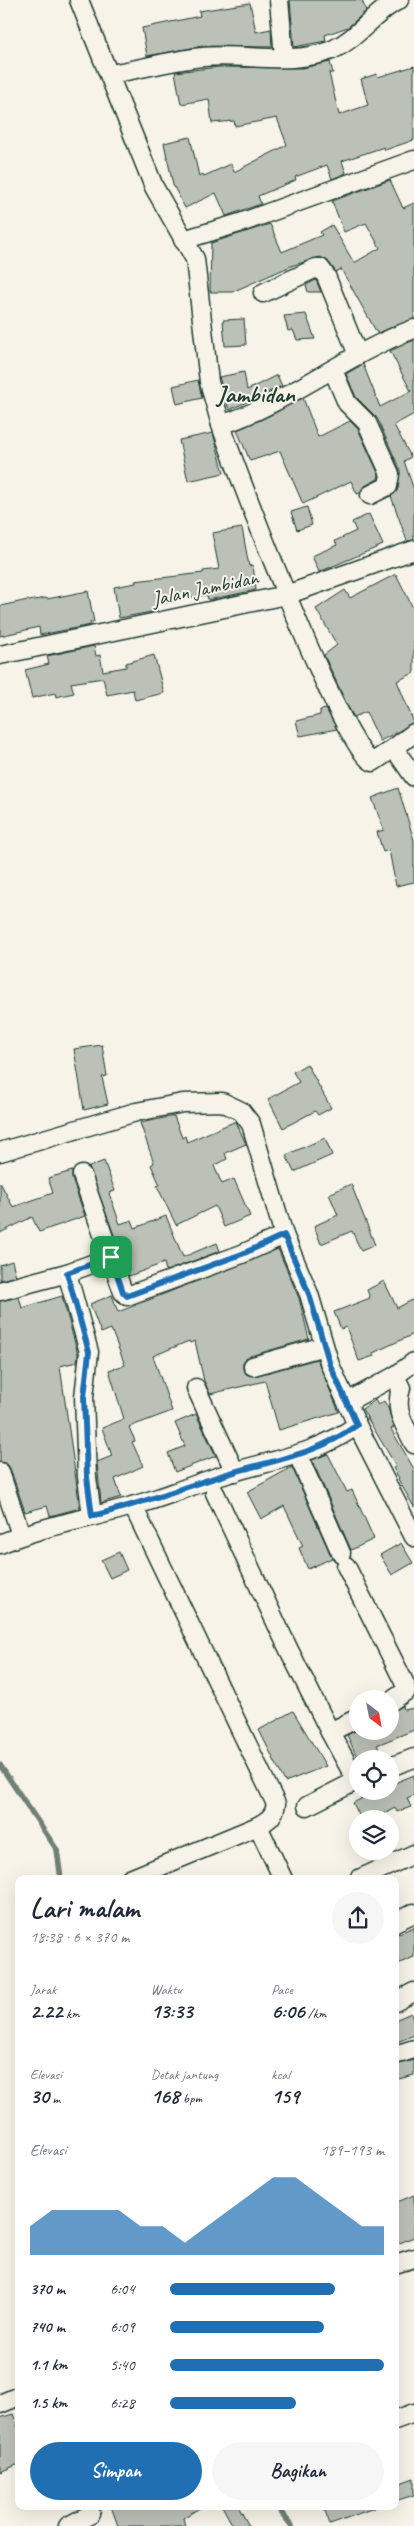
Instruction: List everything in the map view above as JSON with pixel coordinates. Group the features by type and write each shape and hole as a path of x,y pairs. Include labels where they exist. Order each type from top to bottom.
{"street":[{"path":"79,0 110,74 128,127 154,187 195,259 209,382 221,425 235,467 286,595 339,714 362,753 373,762 414,733"},
{"path":"279,0 284,57"},
{"path":"110,74 204,57 284,57 331,50 361,31 389,5 399,0"},
{"path":"183,240 243,222 414,161"},
{"path":"263,293 316,268 320,268 326,276 358,354"},
{"path":"221,425 255,412 358,354 414,328"},
{"path":"332,370 347,403 367,423 390,474 388,486 370,495"},
{"name":"Jalan Jambidan","path":"0,655 286,595 414,550"},
{"path":"394,748 414,777"},
{"path":"0,1152 136,1112 183,1103 222,1102 241,1111 251,1124 284,1235 309,1294 324,1346 357,1425 414,1537"},
{"path":"82,1175 123,1292 127,1296 242,1254 284,1235"},
{"path":"0,1291 67,1273 111,1257"},
{"path":"67,1273 89,1352 84,1397 87,1477 92,1516"},
{"path":"253,1366 324,1346"},
{"path":"347,1402 395,1376 414,1362"},
{"path":"395,1376 401,1388 396,1401 400,1416 414,1444"},
{"path":"196,1388 235,1472"},
{"path":"0,1544 21,1535 133,1506 235,1472 298,1455 332,1442 357,1425"},
{"path":"298,1455 344,1560 406,1684 406,1691 399,1697"},
{"path":"0,1472 21,1535"},
{"path":"215,1493 288,1648 349,1766"},
{"path":"133,1506 276,1804 270,1818 258,1826 140,1875"},
{"path":"330,1732 349,1722"},
{"path":"399,1764 414,1758"},
{"path":"307,1806 349,1784"},
{"path":"258,1826 281,1875"},
{"path":"369,1875 414,1854"},
{"path":"399,1920 414,1912"},
{"path":"399,2000 414,1992"},
{"path":"399,2054 414,2048"},
{"path":"399,2263 414,2258"},
{"path":"0,2404 15,2398"},
{"path":"399,2419 414,2413"},
{"path":"68,2526 92,2516"}],"building":[{"path":"290,0 362,0 366,11 348,27 325,35 326,41 294,47"},
{"path":"250,3 256,32 271,29 272,47 202,46 147,56 142,28 200,16 199,11"},
{"path":"330,62 333,73 329,73 339,115 368,105 361,79 377,74 378,77 414,66 414,140 385,150 384,147 342,161 346,173 332,179 327,165 295,177 296,180 258,196 261,204 226,216 216,193 185,208 173,185 164,143 190,137 199,176 203,174 204,176 231,164 234,172 287,145 277,118 235,126 234,121 212,123 209,99 181,104 175,72 219,67 302,68"},
{"path":"390,180 403,208 414,203 414,319 377,333 341,269 336,272 328,261 320,257 291,266 232,292 210,292 211,243 270,224 282,252 322,235 320,232 332,225 354,263 380,248 366,223 344,232 332,201"},
{"path":"316,280 321,292 308,292 306,285"},
{"path":"306,314 315,339 297,340 293,330 288,331 284,316"},
{"path":"244,319 246,345 225,346 223,320"},
{"path":"414,340 414,414 394,425 411,457 404,461 414,490 414,540 407,541 391,496 398,488 400,470 377,418 356,397 346,374 363,364 380,407 411,391 390,351"},
{"path":"244,372 247,390 277,375 282,386 229,410 219,377"},
{"path":"198,380 202,398 177,404 173,386"},
{"path":"303,398 318,437 350,421 358,429 379,475 378,479 365,486 360,493 357,494 351,481 303,504 280,451 250,461 237,430"},
{"path":"213,433 224,473 188,481 179,440"},
{"path":"307,507 312,525 297,530 291,512"},
{"path":"369,514 383,545 319,572 312,556 337,545 335,541 356,531 352,522"},
{"path":"242,528 249,566 253,565 256,590 208,600 207,595 174,600 174,602 156,604 157,611 119,618 114,587 136,583 135,581 203,573 203,571 219,569 212,533"},
{"path":"396,574 414,610 414,673 397,681 414,723 380,741 366,712 354,717 348,707 324,655 337,645 316,609 345,590 350,598"},
{"path":"88,591 94,622 90,622 91,625 40,635 39,627 0,636 0,606"},
{"path":"94,646 96,656 100,655 103,671 126,667 126,663 154,655 164,693 135,700 133,690 107,695 103,678 71,683 74,693 56,697 55,693 32,698 25,670 49,664 47,656"},
{"path":"326,709 337,729 300,736 296,721 320,715 320,710"},
{"path":"398,788 414,840 414,882 396,886 389,850 383,852 377,832 384,830 372,798"},
{"path":"102,1045 107,1076 102,1077 108,1104 84,1110 74,1049"},
{"path":"307,1064 331,1108 318,1115 315,1111 283,1128 268,1099 299,1082 293,1072"},
{"path":"174,1116 182,1138 185,1136 187,1142 236,1121 246,1144 225,1153 227,1159 214,1166 222,1184 234,1179 250,1216 224,1227 215,1206 176,1225 157,1186 160,1185 151,1165 154,1163 140,1123"},
{"path":"325,1138 332,1155 294,1172 286,1155"},
{"path":"104,1161 115,1191 109,1193 120,1224 132,1220 135,1228 166,1216 183,1257 217,1243 220,1251 166,1271 164,1263 129,1276 89,1167"},
{"path":"72,1171 72,1179 85,1216 39,1232 32,1217 0,1233 0,1182 13,1207 53,1193 48,1178"},
{"path":"351,1184 375,1245 361,1251 352,1231 321,1244 314,1226 338,1215 329,1194"},
{"path":"278,1249 299,1298 309,1339 250,1356 243,1363 243,1369 246,1374 255,1376 317,1359 339,1412 279,1430 265,1381 210,1394 204,1381 195,1341 190,1343 189,1341 153,1356 172,1411 129,1427 135,1441 132,1442 143,1466 115,1479 121,1497 101,1503 97,1462 112,1456 102,1428 124,1419 109,1370 125,1365 111,1329 101,1333 90,1304 112,1295 118,1312"},
{"path":"12,1261 16,1276 0,1280 0,1265"},
{"path":"384,1281 397,1308 414,1299 414,1334 373,1353 374,1356 359,1361 346,1327 341,1329 334,1312 370,1298 367,1290"},
{"path":"62,1296 78,1354 77,1362 60,1366 80,1508 50,1516 47,1506 25,1512 10,1468 7,1464 0,1462 0,1301 19,1297 22,1308"},
{"path":"375,1400 378,1405 384,1401 388,1408 394,1427 391,1429 414,1469 414,1507 393,1468 396,1466 362,1409"},
{"path":"196,1414 216,1456 175,1472 168,1453 185,1446 175,1423"},
{"path":"328,1454 347,1492 352,1490 374,1539 351,1550 312,1460"},
{"path":"292,1467 332,1558 308,1569 299,1548 303,1546 284,1506 261,1519 247,1492"},
{"path":"401,1543 413,1563 392,1575 380,1555"},
{"path":"119,1552 127,1570 110,1578 101,1560"},
{"path":"403,1706 404,1710 414,1708 414,1730 399,1736 399,1708"},
{"path":"293,1711 326,1766 285,1782 259,1730"},
{"path":"349,1740 389,1740 377,1745 380,1750 354,1750"},
{"path":"414,1775 414,1795 407,1798 411,1807 399,1811 395,1808 391,1810 356,1810 353,1803 359,1800 399,1800 399,1781"},
{"path":"414,1927 414,1957 399,1963 399,1933"},
{"path":"411,2013 414,2021 414,2035 399,2041 399,2018"},
{"path":"414,2060 414,2075 399,2079 399,2064"},
{"path":"414,2195 414,2237 399,2243 399,2201"},
{"path":"13,2414 15,2419 15,2466 0,2472 0,2418"},
{"path":"414,2478 414,2495 399,2500 399,2484"},
{"path":"112,2510 196,2510 183,2518 185,2526 118,2526"},
{"path":"224,2510 240,2510 249,2526 233,2526"},
{"path":"325,2510 368,2510 330,2524"}],"waterway":[{"path":"0,1765 57,1850 60,1875"},
{"path":"279,2510 292,2526"}],"district":[{"name":"Jambidan","path":"256,394"}],"route":[{"path":"284,1235 309,1294 330,1365 357,1425 332,1442 298,1455 211,1479 133,1506 92,1516 87,1477 84,1397 89,1352 67,1273 111,1257 123,1292 127,1296 242,1254 284,1235"}]}
